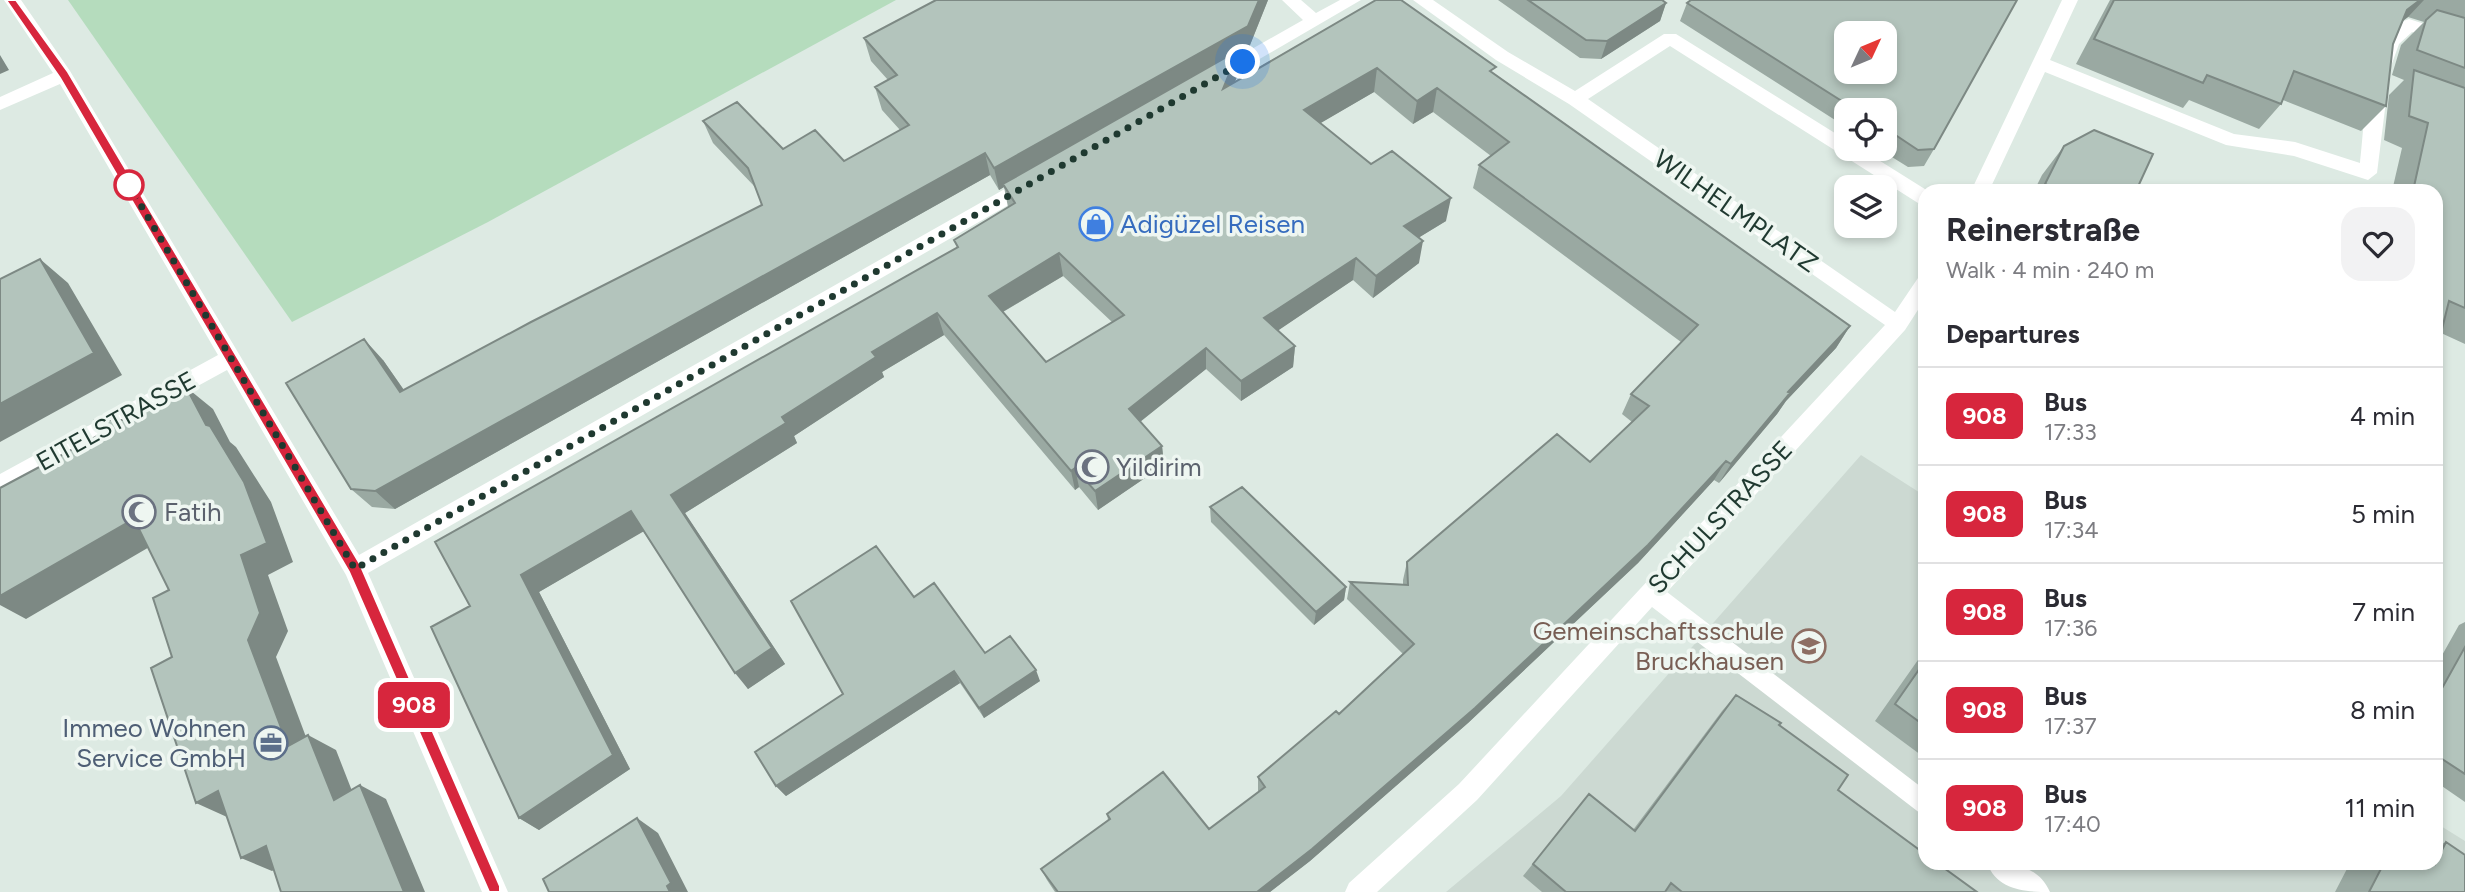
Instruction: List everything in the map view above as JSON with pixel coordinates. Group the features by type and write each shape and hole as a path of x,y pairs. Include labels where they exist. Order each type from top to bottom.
{"street":[{"path":"12,0 64,75 355,569 495,892"},
{"path":"1290,0 1315,21"},
{"path":"1193,90 1353,0"},
{"name":"WILHELMPLATZ","path":"1421,0 1503,57 1575,99 1898,324"},
{"path":"1983,184 2070,0"},
{"path":"2040,63 2232,140 2295,149 2368,173 2386,84 2391,41 2409,25 2465,43"},
{"path":"1575,99 1670,38 1918,194"},
{"path":"0,104 64,75"},
{"path":"355,569 1048,174"},
{"name":"SCHULSTRASSE","path":"1358,892 1468,792 1898,324 1918,294"},
{"name":"EITELSTRASSE","path":"0,485 233,358"},
{"path":"1651,593 1918,801"},
{"path":"2008,870 2037,892"}],"shaded area":[{"name":"Gemeinschaftsschule Bruckhausen","path":"1861,455 1918,492 1918,870 2443,870 2443,827 2465,841 2465,892 1446,892 1561,796"}],"green space":[{"path":"68,0 896,0 488,222 292,322"}],"building":[{"path":"936,0 1259,0 1248,26 994,168 985,153 375,491 351,489 286,383 364,339 400,392 762,205 748,168 703,121 737,102 783,149 815,130 844,161 909,125 875,87 897,75 864,38"},
{"path":"1376,0 1401,0 1496,67 1490,71 1850,326 1788,392 1790,393 1731,464 1726,461 1648,545 1475,708 1312,849 1257,892 1058,892 1041,869 1110,819 1107,814 1163,772 1209,829 1265,787 1258,777 1336,711 1339,714 1414,644 1350,582 1408,585 1407,562 1557,434 1590,462 1649,406 1631,394 1698,325 1479,165 1509,142 1437,88 1417,101 1377,68 1304,110 1371,164 1392,151 1451,198 1404,226 1423,241 1376,276 1356,258 1264,318 1295,346 1241,381 1206,348 1129,409 1162,446 1095,491 1075,468 1071,471 937,313 872,352 876,357 782,417 786,423 671,495 772,648 735,673 631,511 521,575 613,755 519,818 431,627 470,606 435,542 958,247 954,240 1015,203 1003,184 1239,50 1223,89","holes":["1059,253 1124,315 1046,362 989,296"]},
{"path":"1528,0 1662,0 1666,3 1607,41 1586,40"},
{"path":"1691,0 2017,0 1934,149 1918,150 1897,136 1897,98 1837,98 1687,3"},
{"path":"2114,0 2420,0 2407,10 2393,44 2386,106 2294,71 2281,104 2207,75 2203,83 2094,39"},
{"path":"2437,10 2465,18 2465,68 2417,50 2426,20"},
{"path":"2414,70 2465,88 2465,308 2449,301 2443,325 2443,184 2415,184 2428,123 2409,116"},
{"path":"2094,130 2153,154 2139,184 2045,184 2064,146"},
{"path":"40,259 94,353 0,404 0,279"},
{"path":"186,387 206,425 210,426 244,482 267,543 241,555 260,613 248,640 288,746 308,735 334,800 360,785 404,892 281,892 266,846 241,858 218,791 196,803 151,668 172,657 153,598 169,590 134,519 0,596 0,488 103,433 95,420 125,420"},
{"path":"1242,487 1346,587 1316,612 1210,507"},
{"path":"876,546 914,597 934,583 985,653 1010,636 1036,670 979,708 954,671 776,786 755,752 843,694 791,601"},
{"path":"2465,647 2465,774 2443,760 2443,686"},
{"path":"1918,671 1918,721 1895,704"},
{"path":"1736,695 1781,723 1779,725 1848,775 1838,790 1918,849 1918,870 1947,870 1977,892 1682,892 1671,883 1665,892 1566,892 1533,864 1589,794 1635,831"},
{"path":"637,818 671,883 667,886 670,892 549,892 543,879"},
{"path":"2446,842 2465,855 2465,892 2369,892 2380,870 2443,870 2443,848"}],"bus line":[{"name":"908","path":"12,0 64,75 355,569 495,892"}],"place":[{"name":"Adigüzel Reisen","path":"1096,224"},
{"name":"Yildirim","path":"1092,467"},
{"name":"Fatih","path":"139,512"},
{"name":"Gemeinschaftsschule Bruckhausen","path":"1809,646"},
{"name":"Immeo Wohnen Service GmbH","path":"271,743"}],"route":[{"path":"129,185 355,569 1243,62"}]}
